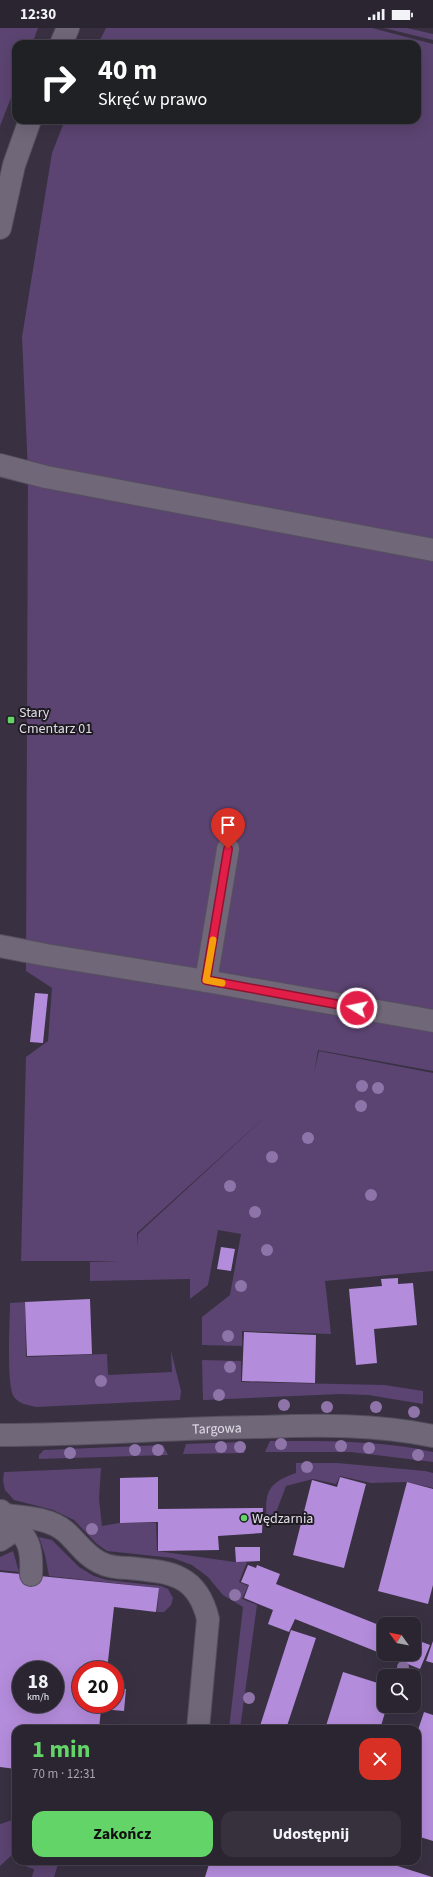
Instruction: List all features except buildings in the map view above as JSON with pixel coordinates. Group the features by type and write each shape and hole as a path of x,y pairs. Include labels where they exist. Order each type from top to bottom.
{"street":[{"path":"63,40 68,28"},
{"path":"0,228 14,165 29,124"},
{"path":"0,465 46,477 433,550"},
{"path":"206,980 228,849"},
{"path":"0,946 46,955 206,980 433,1021"},
{"name":"Targowa","path":"0,1435 186,1428 333,1425 391,1429 433,1436"},
{"path":"0,1540 8,1517"},
{"path":"8,1517 26,1538 32,1560 31,1575"},
{"path":"8,1517 28,1518 52,1524 64,1531 87,1554 101,1563 116,1567 166,1572 184,1580 198,1593 205,1606 208,1619 198,1725"}],"shaded area":[{"path":"0,28 38,28 34,40 12,40 12,95 0,126"},
{"path":"106,28 372,28 418,40 100,40"},
{"path":"384,28 407,28 433,34 433,40"},
{"path":"421,41 433,44 433,1071 318,1050 314,1073 319,1051 433,1073 433,1271 325,1281 331,1334 242,1331 242,1346 202,1345 202,1317 230,1295 241,1234 218,1230 208,1285 190,1299 190,1279 90,1281 90,1262 119,1261 21,1261 26,1057 48,1041 52,988 26,971 28,472 22,337 52,153 63,124 421,124","holes":["267,1115 138,1234 137,1246 137,1233"]},
{"path":"25,1302 26,1357 107,1354 108,1375 172,1372 171,1351 181,1391 180,1400 36,1407 18,1401 14,1397 10,1379 10,1303"},
{"path":"202,1360 241,1361 241,1382 384,1385 423,1391 423,1404 368,1395 340,1394 203,1400"},
{"path":"270,1441 352,1442 393,1445 433,1452 433,1462 351,1452 265,1452"},
{"path":"239,1442 245,1453 183,1454 186,1444"},
{"path":"163,1445 168,1455 39,1459 39,1455 44,1450"},
{"path":"296,1463 337,1463 425,1471 433,1473 433,1488 407,1482 371,1483 340,1476 336,1484 313,1479 286,1486 272,1523 267,1526 266,1506 269,1492 272,1486 285,1477 296,1473"},
{"path":"101,1468 99,1499 102,1526 119,1523 156,1523 157,1551 235,1562 247,1562 239,1582 248,1586 242,1599 257,1605 241,1725 229,1725 243,1607 223,1595 208,1577 192,1565 173,1558 107,1551 97,1544 74,1520 53,1510 14,1500 5,1490 3,1481 4,1472"},
{"path":"39,1537 52,1540 79,1567 94,1576 107,1580 161,1586 168,1589 173,1598 171,1605 164,1612 157,1612 159,1588 49,1576 45,1555"},
{"path":"13,1551 19,1572 0,1570 0,1557"},
{"path":"12,1820 12,1855 0,1866 0,1824"},
{"path":"28,1865 58,1865 54,1877 32,1877 34,1869 27,1867"}],"slow traffic":[{"path":"213,940 206,980 222,983"}],"place":[{"name":"Stary Cmentarz 01","path":"11,720"},
{"name":"Wędzarnia","path":"244,1518"}],"route":[{"path":"228,849 206,980 357,1008"}]}
